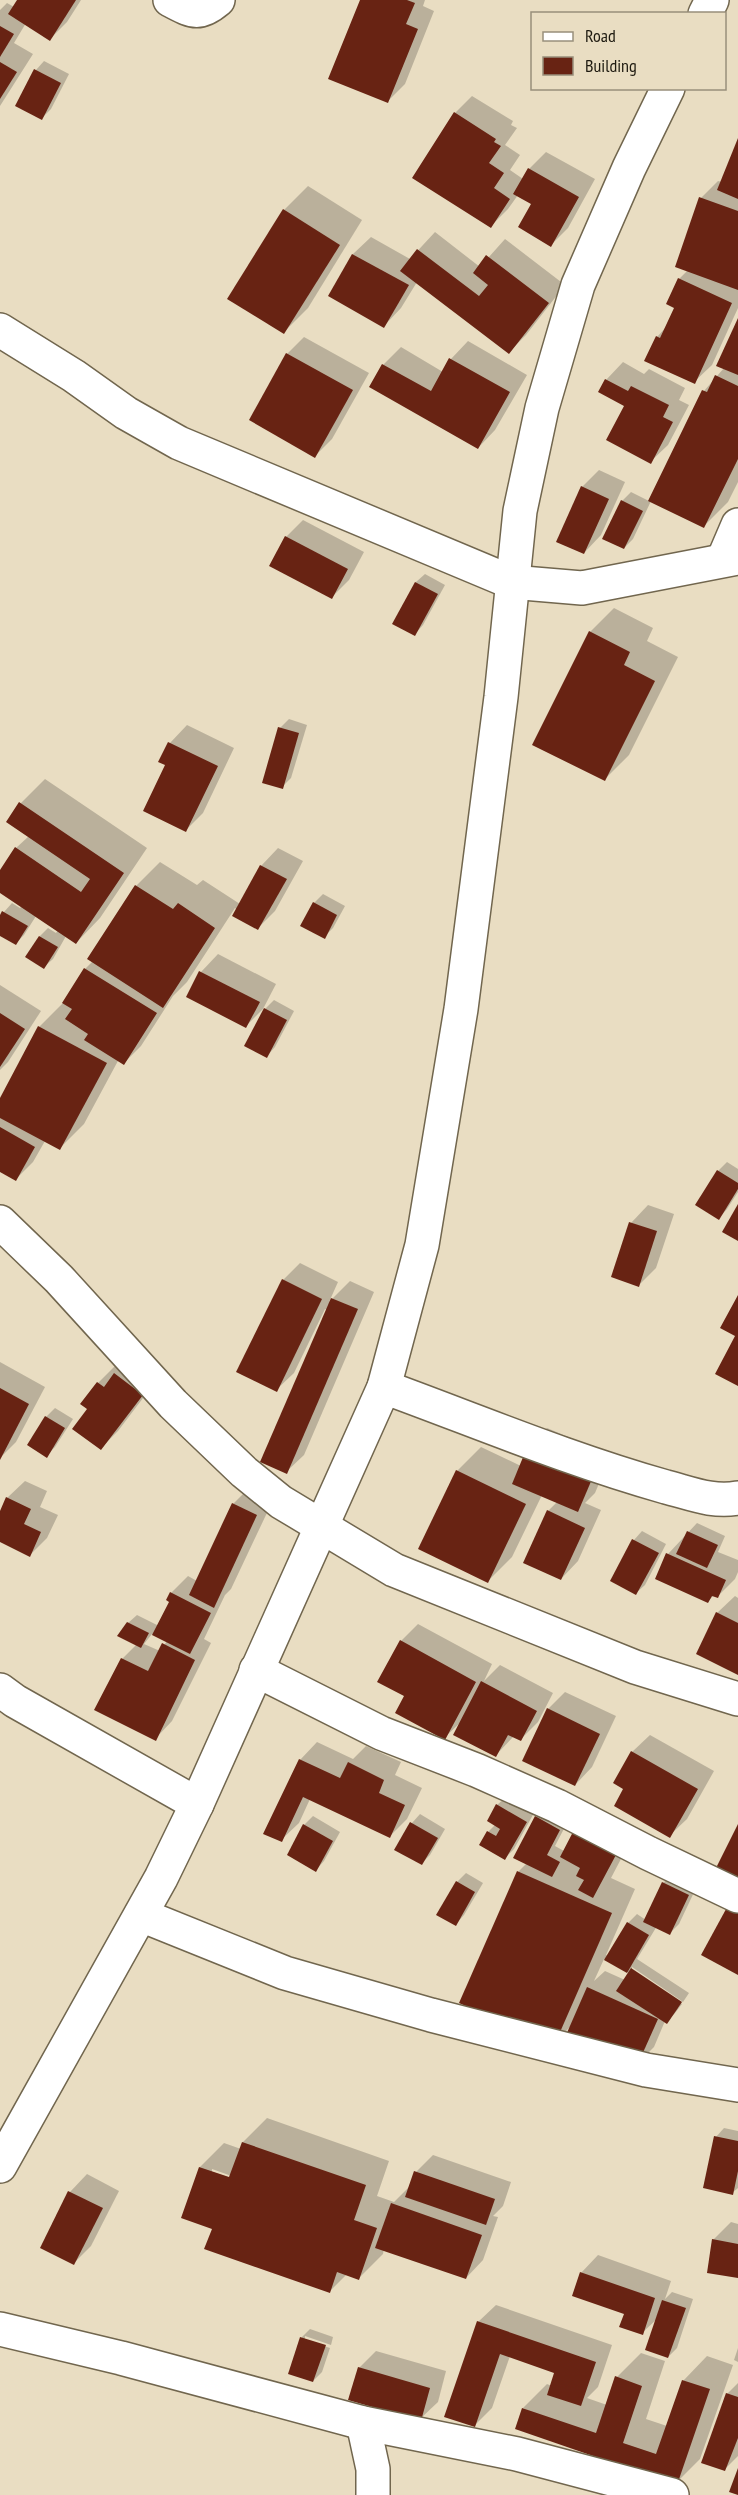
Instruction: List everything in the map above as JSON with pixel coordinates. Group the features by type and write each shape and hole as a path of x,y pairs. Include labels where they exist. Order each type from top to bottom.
{"street":[{"path":"170,0 192,11 205,11 218,0"},
{"path":"0,2166 141,1915 197,1804 384,1386 422,1245 461,1009 501,697 520,511 542,408 578,285 629,168 667,90"},
{"path":"0,330 74,376 126,413 179,443 511,582 582,588 730,559 738,525"},
{"path":"0,1222 59,1280 173,1404 244,1472 281,1502 394,1570 498,1614 635,1667 738,1699"},
{"path":"384,1386 641,1480 709,1498 738,1498"},
{"path":"256,1670 381,1733 476,1770 557,1806 738,1896"},
{"path":"0,1690 15,1701 197,1804"},
{"path":"141,1915 285,1972 420,2012 646,2070 738,2085"},
{"path":"0,2329 121,2358 363,2423 517,2454 672,2495"},
{"path":"363,2423 373,2469 373,2495"}],"building":[{"path":"17,0 76,0 50,41 8,14"},
{"path":"360,0 407,0 415,3 406,24 418,29 388,103 328,79"},
{"path":"0,26 14,34 0,57"},
{"path":"0,62 17,72 0,99"},
{"path":"34,69 61,83 42,120 15,106"},
{"path":"454,112 496,139 494,142 501,146 489,163 504,173 494,188 510,199 491,228 412,178"},
{"path":"738,138 738,199 717,190"},
{"path":"528,168 579,197 551,247 518,227 531,204 513,194"},
{"path":"699,197 738,211 738,290 675,267"},
{"path":"283,209 340,245 284,334 227,299"},
{"path":"417,249 479,296 488,285 473,273 486,255 549,303 509,354 400,271"},
{"path":"352,254 409,285 384,328 328,296"},
{"path":"678,278 732,303 695,384 644,361 656,336 660,338 674,308 666,304"},
{"path":"738,318 738,375 716,366"},
{"path":"286,353 353,390 315,458 249,420"},
{"path":"449,358 510,392 478,449 369,387 382,364 431,391"},
{"path":"715,375 738,386 738,459 704,528 648,501 702,390 707,392"},
{"path":"605,379 628,391 631,386 669,405 663,417 673,422 651,464 606,440 624,406 598,392"},
{"path":"581,486 609,499 584,554 556,542"},
{"path":"621,500 643,511 624,549 602,539"},
{"path":"285,536 348,569 332,599 269,566"},
{"path":"415,582 438,594 415,636 392,624"},
{"path":"589,631 630,652 624,665 655,681 605,781 532,745"},
{"path":"278,727 299,733 283,789 262,783"},
{"path":"168,742 218,766 186,832 143,811 165,765 158,762"},
{"path":"19,802 124,873 76,944 0,893 0,870 15,847 81,892 90,879 6,822"},
{"path":"260,865 287,879 258,930 232,916"},
{"path":"135,885 173,909 178,903 215,928 163,1008 87,959"},
{"path":"313,902 337,915 325,939 300,926"},
{"path":"2,911 28,926 16,945 0,936"},
{"path":"39,936 58,947 44,969 25,957"},
{"path":"84,968 157,1013 124,1065 84,1040 88,1034 65,1019 72,1009 62,1003"},
{"path":"199,971 260,1002 246,1028 186,997"},
{"path":"264,1008 287,1020 267,1058 244,1046"},
{"path":"0,1013 25,1029 0,1067"},
{"path":"38,1026 107,1063 60,1150 0,1118 0,1098"},
{"path":"0,1127 35,1147 16,1181 0,1172"},
{"path":"717,1170 738,1183 738,1189 719,1220 695,1205"},
{"path":"738,1204 738,1241 722,1232"},
{"path":"629,1222 657,1231 639,1287 611,1277"},
{"path":"282,1279 322,1299 277,1392 236,1372"},
{"path":"738,1295 738,1386 715,1374 735,1336 720,1328"},
{"path":"331,1298 358,1309 287,1474 260,1462"},
{"path":"114,1373 143,1395 101,1450 72,1429 87,1409 80,1404 97,1382 104,1387"},
{"path":"0,1388 29,1404 0,1460"},
{"path":"45,1416 65,1428 47,1458 27,1445"},
{"path":"528,1445 595,1472 578,1512 512,1484"},
{"path":"456,1470 526,1504 488,1583 418,1549"},
{"path":"6,1497 31,1509 24,1524 41,1532 30,1557 0,1542 0,1511"},
{"path":"232,1503 257,1515 214,1608 189,1595"},
{"path":"547,1510 585,1528 561,1580 523,1563"},
{"path":"687,1531 718,1545 707,1568 676,1554"},
{"path":"632,1539 659,1553 636,1595 610,1581"},
{"path":"666,1553 726,1580 718,1598 712,1596 708,1603 655,1579"},
{"path":"170,1592 211,1613 190,1654 152,1635 169,1602 166,1600"},
{"path":"716,1612 738,1623 738,1675 696,1654"},
{"path":"127,1622 149,1633 141,1648 117,1636"},
{"path":"400,1640 476,1682 445,1740 395,1713 404,1696 377,1682"},
{"path":"162,1643 195,1660 156,1741 94,1710 121,1658 148,1671"},
{"path":"481,1681 537,1711 521,1741 508,1735 496,1757 453,1735"},
{"path":"547,1708 600,1734 575,1786 522,1761"},
{"path":"631,1751 698,1789 670,1838 614,1806 623,1789 613,1783"},
{"path":"299,1759 340,1778 348,1762 384,1780 379,1793 405,1805 390,1838 303,1797 282,1842 263,1834"},
{"path":"496,1804 527,1822 505,1860 479,1845 487,1831 496,1836 500,1829 487,1821"},
{"path":"535,1816 560,1830 547,1855 560,1862 552,1877 513,1858"},
{"path":"410,1822 438,1838 422,1865 394,1850"},
{"path":"303,1824 333,1841 316,1872 287,1855"},
{"path":"738,1824 738,1879 716,1868"},
{"path":"574,1830 617,1853 593,1898 578,1890 584,1880 576,1876 580,1868 560,1857"},
{"path":"517,1871 612,1913 554,2046 459,2003"},
{"path":"456,1881 475,1892 456,1926 436,1915"},
{"path":"662,1882 689,1895 670,1935 643,1922"},
{"path":"731,1900 738,1904 738,1975 701,1955"},
{"path":"627,1922 649,1935 627,1973 604,1960"},
{"path":"631,1968 682,2002 667,2024 616,1991"},
{"path":"587,1987 658,2019 637,2066 566,2035"},
{"path":"714,2136 738,2141 738,2171 733,2195 703,2188"},
{"path":"242,2142 366,2185 354,2220 377,2228 359,2280 337,2272 330,2293 204,2249 212,2229 181,2218 199,2167 229,2177"},
{"path":"414,2171 495,2199 486,2225 405,2197"},
{"path":"68,2191 103,2208 74,2265 40,2248"},
{"path":"391,2203 482,2235 466,2279 375,2248"},
{"path":"712,2239 738,2244 738,2278 707,2273"},
{"path":"580,2272 655,2298 643,2335 619,2327 624,2314 572,2296"},
{"path":"662,2300 686,2308 668,2358 645,2350"},
{"path":"477,2321 596,2362 581,2406 547,2395 554,2373 500,2354 475,2427 444,2417"},
{"path":"300,2337 326,2345 313,2382 288,2374"},
{"path":"358,2367 430,2388 421,2421 348,2400"},
{"path":"615,2376 642,2386 623,2443 656,2454 682,2380 710,2389 677,2485 515,2429 522,2408 596,2433"},
{"path":"726,2393 738,2397 738,2438 725,2471 701,2463"},
{"path":"738,2468 738,2495 729,2492"}]}
